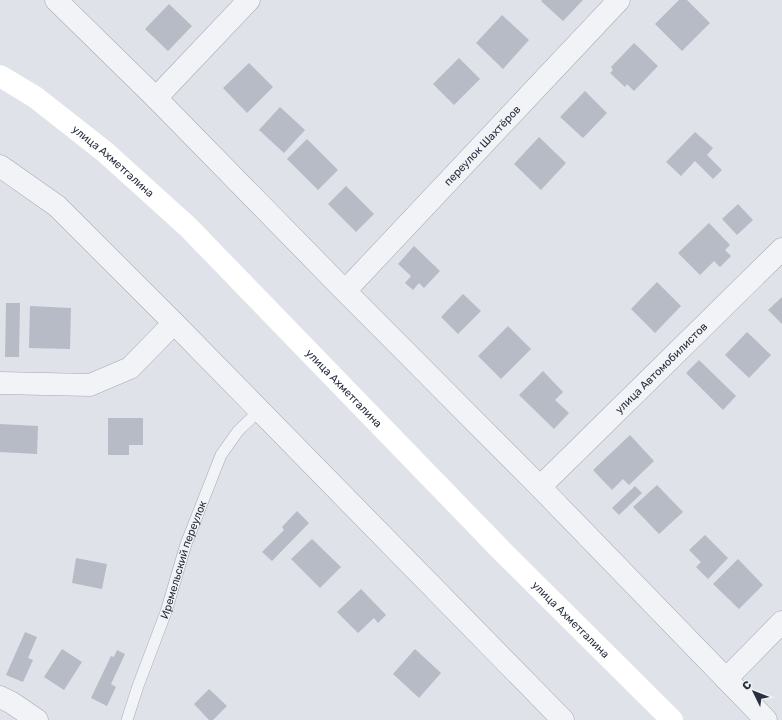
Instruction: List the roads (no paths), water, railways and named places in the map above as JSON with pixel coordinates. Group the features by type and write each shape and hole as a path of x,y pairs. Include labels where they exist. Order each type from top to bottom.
{"main road":[{"name":"улица Ахметгалина","path":"0,76 35,97 105,152 188,227 500,549 672,720"}],"street":[{"path":"56,0 156,98 540,487 766,720"},
{"path":"156,98 249,0"},
{"name":"переулок Шахтёров","path":"345,291 618,0"},
{"path":"0,166 57,206 260,410 564,720"},
{"name":"улица Автомобилистов","path":"540,487 782,249"},
{"path":"0,383 90,385 130,368 174,323"},
{"path":"726,679 782,622"},
{"path":"0,697 12,703 37,720"}],"lane":[{"name":"Иремельский переулок","path":"127,720 138,686 166,612 186,544 221,455 238,431 260,410"}]}
